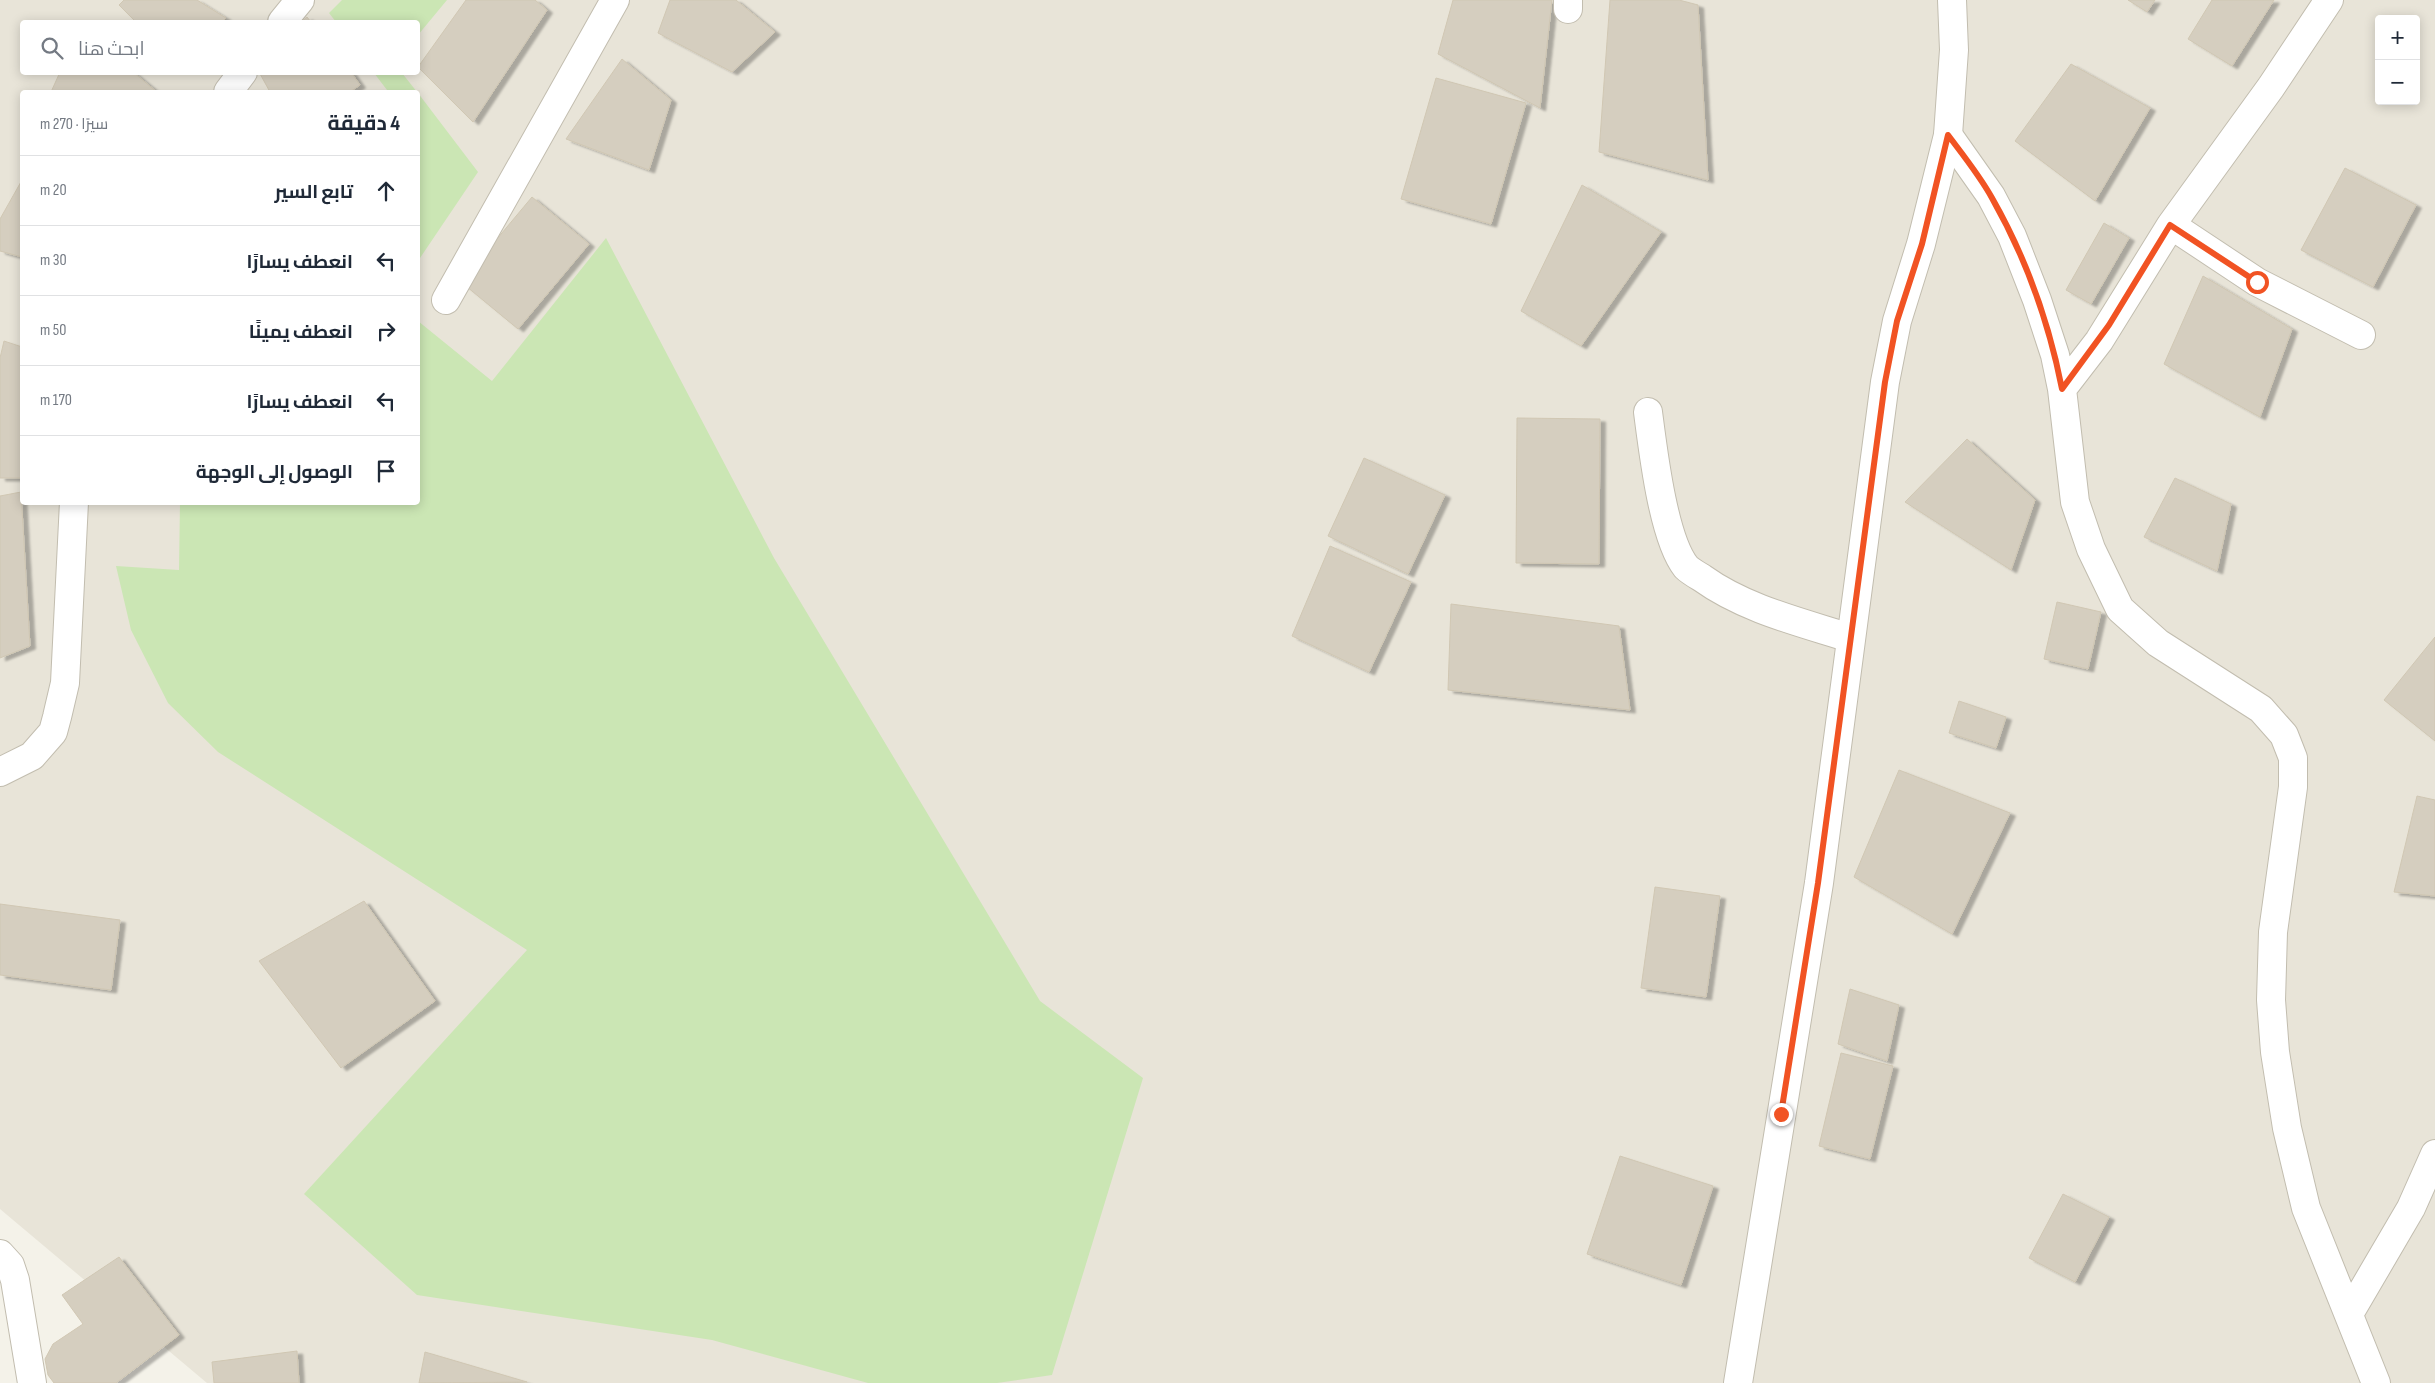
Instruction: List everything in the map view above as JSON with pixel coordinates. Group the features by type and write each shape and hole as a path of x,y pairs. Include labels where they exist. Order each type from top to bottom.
{"street":[{"path":"284,20 300,0"},
{"path":"446,300 615,0"},
{"path":"1738,1383 1818,883 1888,364 1897,321 1922,244 1948,135 1954,50 1952,0"},
{"path":"2062,389 2109,325 2170,225 2271,87 2329,0"},
{"path":"230,90 241,75"},
{"path":"1948,135 1991,196 2012,236 2055,355 2062,389 2075,502 2091,548 2120,609 2158,643 2261,709 2284,735 2293,758 2293,787 2274,932 2271,1000 2274,1052 2287,1128 2306,1208 2376,1383"},
{"path":"2170,225 2257,282 2362,335"},
{"path":"1648,412 1654,456 1670,534 1686,567 1716,588 1759,608 1850,638"},
{"path":"0,772 32,756 53,732 65,683 74,505"},
{"path":"2349,1314 2410,1208 2435,1154"},
{"path":"0,1254 10,1264 15,1280 32,1383"}],"shaded area":[{"path":"0,0 2435,0 2435,1383 207,1383 0,1209"}],"green space":[{"path":"342,0 447,0 420,33 420,20 334,20 329,13"},
{"path":"376,75 404,75 415,90 387,90"},
{"path":"420,96 478,172 420,258"},
{"path":"606,238 774,558 1040,1001 1143,1078 1052,1375 997,1383 868,1383 712,1340 417,1295 304,1194 527,950 218,752 168,703 131,630 116,566 179,570 180,505 420,505 420,323 492,381"}],"building":[{"path":"124,0 197,0 226,18 224,20 134,20 119,5"},
{"path":"466,0 535,0 547,10 473,122 420,69 420,64"},
{"path":"670,0 736,0 775,32 732,72 658,33"},
{"path":"1453,0 1552,0 1540,108 1438,54"},
{"path":"1610,0 1679,0 1698,5 1708,180 1599,152"},
{"path":"2128,0 2155,0 2147,12"},
{"path":"2212,0 2274,0 2232,66 2188,39"},
{"path":"622,59 671,100 649,170 566,139"},
{"path":"2071,64 2150,108 2095,201 2015,141"},
{"path":"59,75 137,75 155,90 52,90"},
{"path":"261,75 353,75 360,85 353,90 269,90"},
{"path":"1436,78 1526,103 1491,224 1401,199"},
{"path":"2345,168 2416,205 2373,287 2301,250"},
{"path":"20,184 20,256 0,251 0,219"},
{"path":"1582,185 1661,232 1581,346 1521,311"},
{"path":"532,197 589,244 518,329 461,282"},
{"path":"2104,223 2129,238 2091,304 2066,290"},
{"path":"2203,276 2292,329 2260,417 2164,364"},
{"path":"4,341 20,346 20,478 0,478 0,358"},
{"path":"1517,418 1600,419 1599,564 1516,563"},
{"path":"1967,439 2035,500 2011,570 1905,502"},
{"path":"1364,458 1445,495 1408,574 1328,536"},
{"path":"2175,478 2231,504 2217,571 2144,537"},
{"path":"20,492 30,646 0,658 0,496"},
{"path":"1330,546 1411,582 1369,672 1292,636"},
{"path":"2057,602 2101,612 2088,669 2044,659"},
{"path":"1451,604 1619,626 1630,710 1448,690"},
{"path":"2435,637 2435,741 2384,700"},
{"path":"1959,701 2006,717 1996,748 1949,733"},
{"path":"1899,770 2010,813 1952,934 1854,877"},
{"path":"2417,796 2435,800 2435,896 2394,892"},
{"path":"1655,887 1720,896 1706,997 1641,988"},
{"path":"364,901 435,1001 341,1068 259,961"},
{"path":"0,904 120,920 111,990 0,975"},
{"path":"1850,989 1899,1005 1887,1061 1838,1044"},
{"path":"1841,1053 1893,1066 1870,1159 1819,1146"},
{"path":"1620,1156 1713,1186 1681,1285 1587,1254"},
{"path":"2063,1194 2109,1217 2075,1282 2029,1258"},
{"path":"119,1257 179,1335 116,1383 54,1383 48,1375 45,1359 53,1344 83,1324 62,1295"},
{"path":"297,1351 299,1383 214,1383 212,1362"},
{"path":"425,1352 527,1382 419,1383"}],"route":[{"path":"1781,1114 1818,883 1885,382 1897,321 1922,244 1948,135 1991,196 2012,236 2037,300 2055,355 2062,389 2109,325 2170,225 2257,282"}]}
